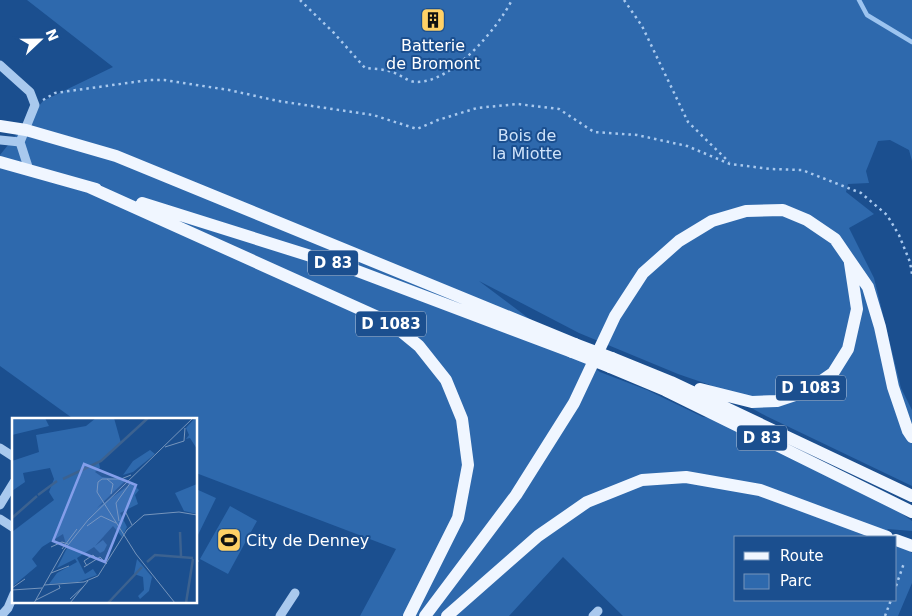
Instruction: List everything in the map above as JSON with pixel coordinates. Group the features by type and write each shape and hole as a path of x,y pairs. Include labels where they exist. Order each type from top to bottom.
{"main road":[{"name":"D 83","path":"0,126 23,136 116,156 574,348 611,363 670,382 912,496"},
{"name":"D 83","path":"0,162 89,187 352,269 574,348"},
{"name":"D 1083","path":"89,187 391,323 419,346 446,380 462,420 468,465 458,518 409,616"},
{"name":"D 1083","path":"425,616 516,495 574,404 614,316 643,273 679,241 712,221 746,211 783,210 807,220 835,239 868,287 880,327 893,388 908,431 912,437"},
{"name":"D 1083","path":"670,382 752,402 778,401 807,391 833,373 848,349 857,309 849,259"},
{"name":"D 83","path":"611,363 912,512"},
{"path":"448,616 538,536 587,502 642,480 686,477 760,490 885,536"},
{"path":"897,540 912,546"}],"street":[{"path":"0,65 30,92 36,105 23,136 29,170"},
{"path":"0,140 23,136"},
{"path":"0,448 12,456"},
{"path":"0,505 12,485"},
{"path":"0,519 12,527"},
{"path":"280,616 295,593"},
{"path":"1,616 8,608 12,599"}],"path":[{"path":"300,0 334,33 365,68 391,72 416,82 439,77 469,55 491,33 512,0"},
{"path":"624,0 642,26 688,122 730,164"},
{"path":"36,105 55,93 149,80 164,80 229,90 278,102 373,115 417,129 438,120 477,108 518,104 560,109 594,132 654,138 687,146 730,164 771,169 802,170 861,193 886,215 895,228 910,262 912,274"},
{"path":"897,583 904,563"},
{"path":"885,616 891,601"}],"green space":[{"name":"Bois de la Miotte","path":"27,0 912,0 912,161 909,150 890,140 878,141 866,171 869,183 848,184 846,192 874,214 849,228 874,278 901,388 912,410 912,486 766,416 710,385 678,374 579,333 479,281 600,372 647,390 703,417 713,418 887,503 912,521 912,531 887,529 894,536 734,536 734,601 897,601 897,539 912,553 912,583 898,616 623,616 563,557 509,616 360,616 396,549 198,474 198,418 72,418 0,366 0,155 43,101 113,67"},
{"path":"198,490 216,498 198,535"},
{"name":"City de Denney","path":"230,506 257,521 228,574 200,559"}],"waterway":[{"path":"859,0 867,15 912,42"}],"place":[{"name":"Batterie de Bromont","path":"433,20"},
{"name":"City de Denney","path":"229,540"}]}
